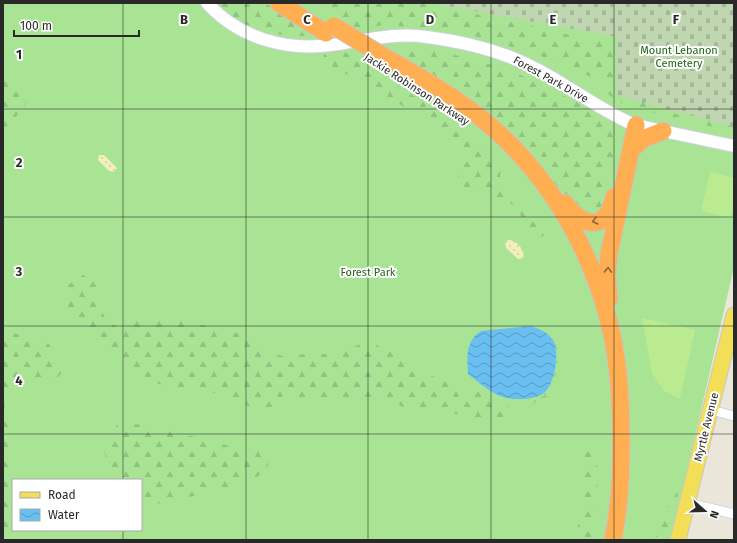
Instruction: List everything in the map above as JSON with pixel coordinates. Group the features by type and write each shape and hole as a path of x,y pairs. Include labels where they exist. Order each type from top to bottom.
{"highway":[{"name":"Jackie Robinson Parkway","path":"279,3 458,101 493,128 524,158 553,197 581,245 601,296 612,337 620,401 621,435 620,478 613,540"},
{"name":"Jackie Robinson Parkway","path":"297,3 330,30"},
{"name":"Jackie Robinson Parkway","path":"372,55 456,112 483,134 511,161 531,185 549,210 567,240 592,300 602,342 607,377 611,450 608,499 602,540"},
{"path":"612,337 607,283 608,261 631,150 632,124"},
{"path":"524,158 550,183 574,215 586,222 597,222 607,214 611,207 632,124"},
{"path":"631,150 643,139 663,131"}],"main road":[{"name":"Myrtle Avenue","path":"678,540 731,337 734,315"}],"street":[{"name":"Forest Park Drive","path":"207,3 230,23 247,33 265,40 292,46 330,45 394,36 425,36 484,48 515,59 529,66 632,124 734,146"},
{"path":"711,410 734,416"},
{"path":"688,503 734,514"}],"green space":[{"name":"Forest Park","path":"3,3 431,3 641,36 734,124 734,267 671,540 3,540"},
{"path":"216,3 265,3 318,35 300,36 269,33 243,24 232,17"},
{"path":"314,3 425,3 608,43 623,57 630,93 680,116 734,125 734,132 626,106 608,94 599,80 541,56 455,30 384,25 350,30"},
{"name":"Mount Lebanon Cemetery","path":"431,3 734,3 734,127 616,95 617,37"},
{"path":"377,46 444,52 504,68 545,86 601,115 614,127 617,138 616,155 602,172 609,187 608,201 600,214 586,214 573,207 533,158 489,113 461,91 413,67"},
{"path":"342,50 462,127 495,153 502,165 500,176 544,235 538,239 512,204 467,189 458,181 458,160 486,166 447,133 383,94 326,63 323,55"},
{"path":"3,75 30,96 23,109 6,127 3,126"},
{"path":"710,172 734,178 734,200 730,218 701,211"},
{"path":"83,275 100,280 95,293 104,316 119,329 144,317 171,318 240,334 262,349 282,356 336,354 368,341 403,358 432,376 463,388 496,397 515,411 496,421 421,408 406,409 387,398 289,401 261,411 225,395 158,384 104,352 64,305 65,287"},
{"path":"642,318 695,330 680,399 664,391 652,373"},
{"path":"539,328 549,333 555,340 559,355 556,373 549,396 533,404 518,400 537,396 553,340"},
{"path":"3,330 48,343 57,356 61,374 53,382 11,378 4,401 11,446 12,506 8,540 3,540"},
{"path":"118,423 148,425 238,448 264,450 271,455 266,471 255,478 234,486 165,503 142,504 142,479 114,479 103,448"},
{"path":"593,435 597,459 597,501 594,540 576,540 584,483 584,453"},
{"path":"679,490 666,540 655,540 661,515"}],"sand":[{"path":"99,155 104,155 117,168 114,172 109,171 98,160"},
{"path":"508,240 515,242 520,246 524,256 523,259 518,259 506,248 505,243"}],"water":[{"path":"530,326 546,333 551,337 555,345 556,359 554,374 549,388 545,392 535,397 522,399 503,397 490,391 468,374 468,350 472,340 481,331"}]}
